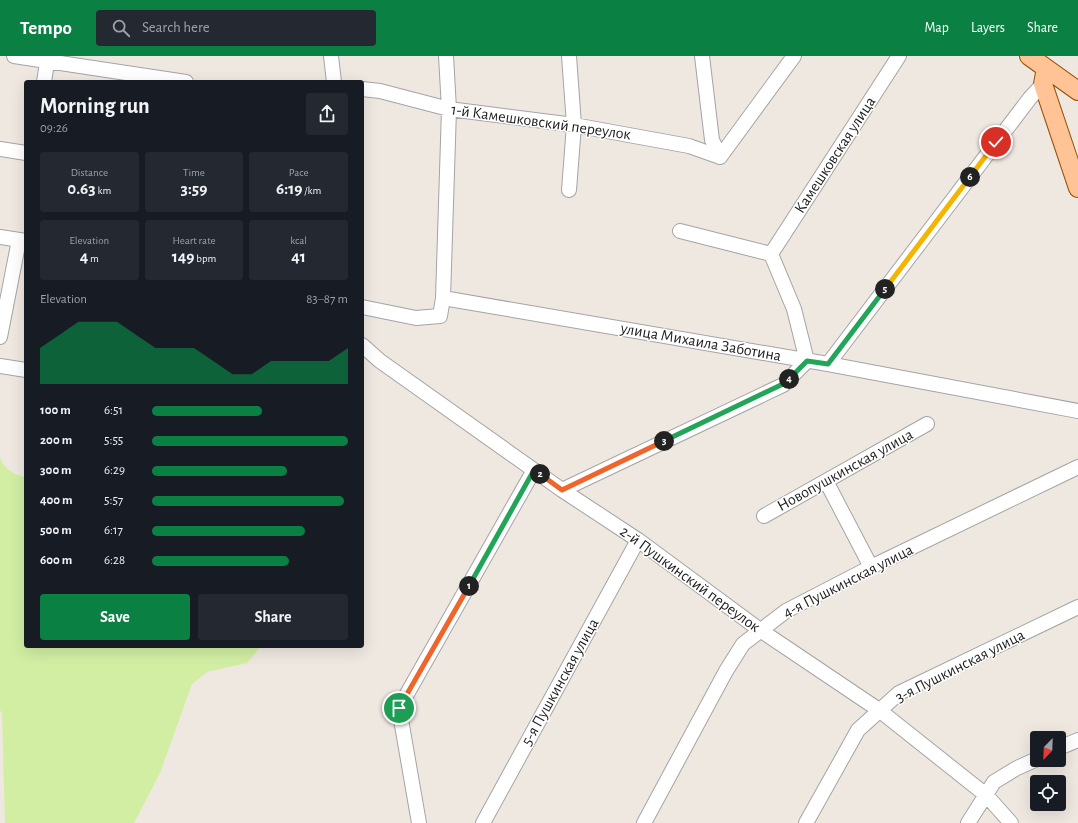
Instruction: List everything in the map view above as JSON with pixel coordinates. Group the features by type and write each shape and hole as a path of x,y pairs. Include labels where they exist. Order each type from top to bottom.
{"main road":[{"path":"1029,56 1044,76 1078,188"},
{"path":"1044,76 1077,89"}],"street":[{"path":"14,56 47,59 174,80"},
{"path":"331,56 334,80"},
{"path":"364,307 416,318 440,316 443,298 449,109 446,56"},
{"path":"568,56 574,125 569,190"},
{"path":"702,56 712,140 720,157 794,56"},
{"name":"Камешковская улица","path":"771,254 900,56"},
{"path":"44,80 47,59"},
{"path":"828,364 1030,98 1044,76"},
{"name":"1-й Камешковский переулок","path":"364,90 380,91 449,109 574,125 689,146 720,157"},
{"path":"0,149 24,153"},
{"path":"562,490 783,384 807,361 794,309 771,254 680,231"},
{"path":"0,236 22,240 0,337"},
{"name":"улица Михаила Заботина","path":"443,298 828,364 1078,411"},
{"name":"2-й Пушкинский переулок","path":"364,346 380,360 562,490 638,540 760,630 879,710 986,795 1011,823"},
{"path":"0,366 24,370"},
{"name":"Новопушкинская улица","path":"764,516 926,424"},
{"name":"4-я Пушкинская улица","path":"644,823 726,671 743,644 760,630 786,611 871,567 1078,467"},
{"path":"419,823 399,708 534,470"},
{"path":"826,481 871,567"},
{"name":"5-я Пушкинская улица","path":"483,823 638,540"},
{"name":"3-я Пушкинская улица","path":"806,823 858,730 899,692 1078,607"},
{"path":"1066,745 1078,740"},
{"path":"968,823 994,782 1030,762"}],"green space":[{"path":"0,458 10,471 24,476 24,648 259,648 247,663 207,672 192,684 160,773 134,823 5,823 2,714 0,710"}],"route":[{"path":"399,708 526,487 534,470 562,490 783,384 807,361 828,364 996,142"}]}
